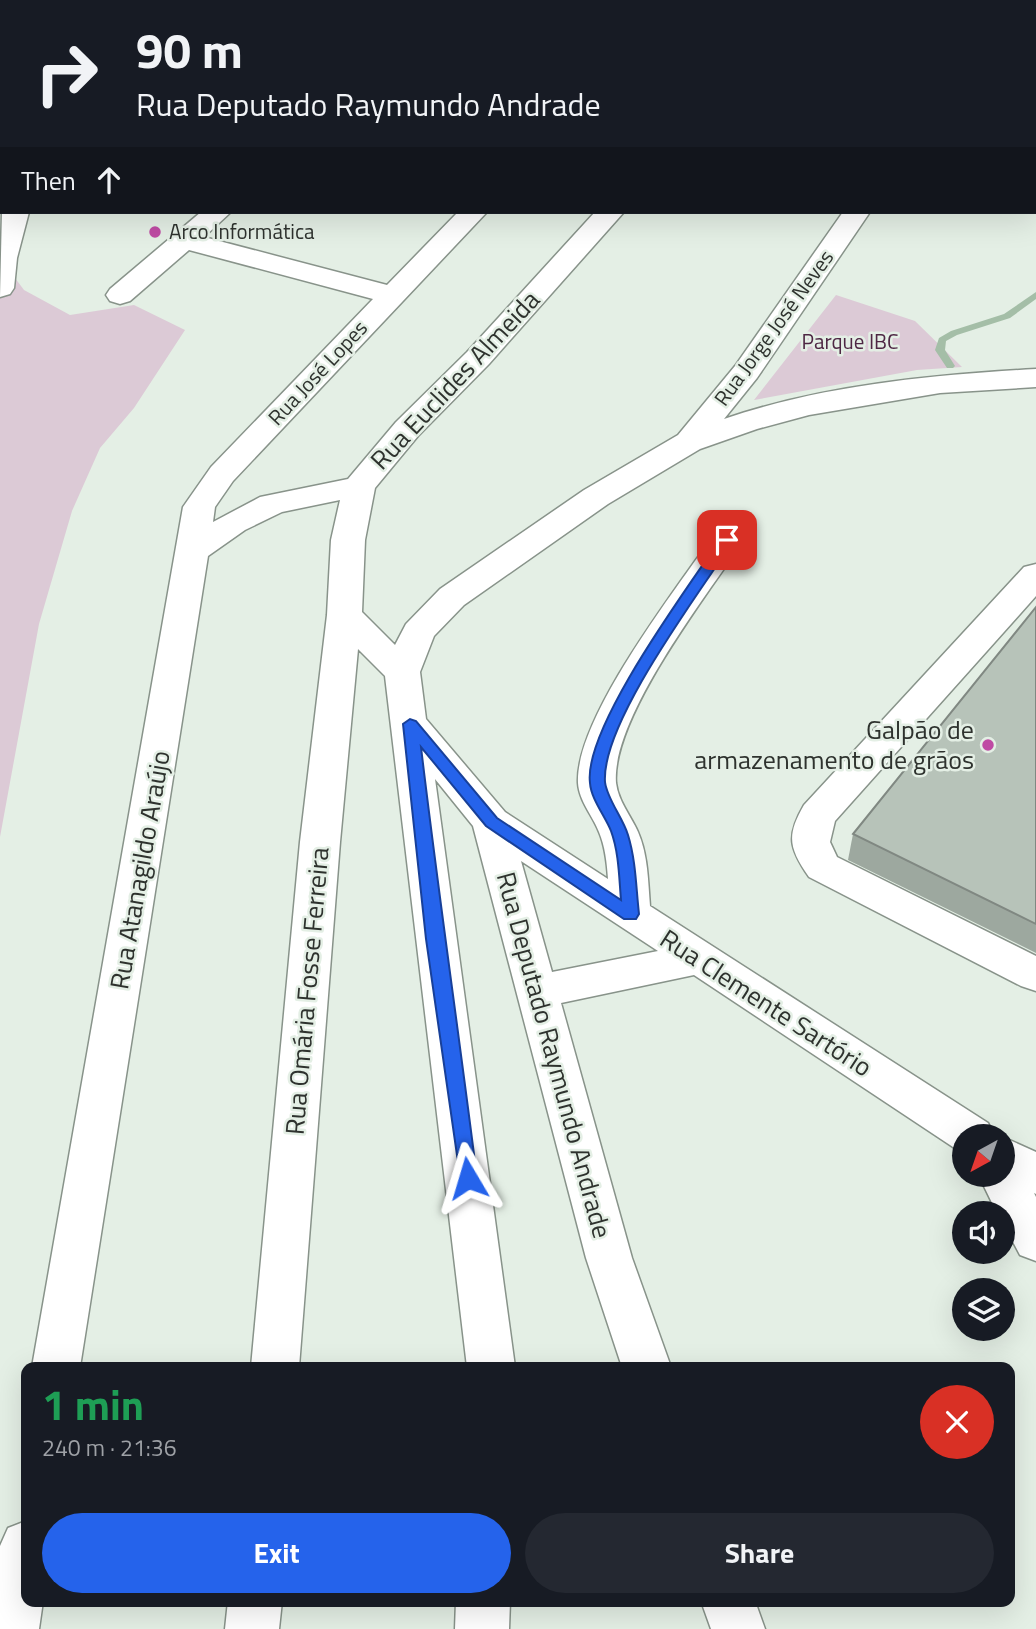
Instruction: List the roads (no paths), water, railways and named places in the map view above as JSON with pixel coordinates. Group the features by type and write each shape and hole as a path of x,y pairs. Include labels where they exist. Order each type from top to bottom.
{"street":[{"path":"0,288 3,258 14,214"},
{"path":"120,295 215,214"},
{"name":"Rua José Lopes","path":"194,551 199,507 222,474 390,295 471,214"},
{"name":"Rua Euclides Almeida","path":"344,615 348,540 359,486 407,429 478,358 608,214"},
{"name":"Rua Jorge José Neves","path":"689,442 746,372 855,214"},
{"path":"184,240 390,295"},
{"path":"490,1362 452,1043 435,939 402,672 418,632 452,597 596,496 689,442 746,422 808,406 940,384 1036,378"},
{"path":"194,551 233,523 272,504 359,486"},
{"path":"630,914 625,855 619,833 597,784 599,760 609,730 638,675 727,540"},
{"name":"Rua Atanagildo Araújo","path":"57,1362 194,551"},
{"path":"1036,575 818,815 809,834 813,853 823,867 1036,975"},
{"path":"344,615 402,672"},
{"name":"Rua Omária Fosse Ferreira","path":"275,1362 320,842 344,615"},
{"name":"Rua Deputado Raymundo Andrade","path":"410,724 491,822 539,991 609,1258 645,1362"},
{"name":"Rua Clemente Sartório","path":"491,822 953,1124"},
{"path":"539,991 698,959"},
{"path":"1015,1162 1036,1175"},
{"path":"1007,1187 1036,1241"},
{"path":"12,1629 21,1576"},
{"path":"252,1629 254,1607"},
{"path":"482,1629 483,1607"},
{"path":"731,1607 738,1629"}],"waterway":[{"path":"950,366 940,350 942,340 954,333 1007,316 1036,295"}],"place":[{"name":"Arco Informática","path":"155,232"},
{"name":"Galpão de armazenamento de grãos","path":"988,745"}],"park label":[{"name":"Parque IBC","path":"850,342"}]}
